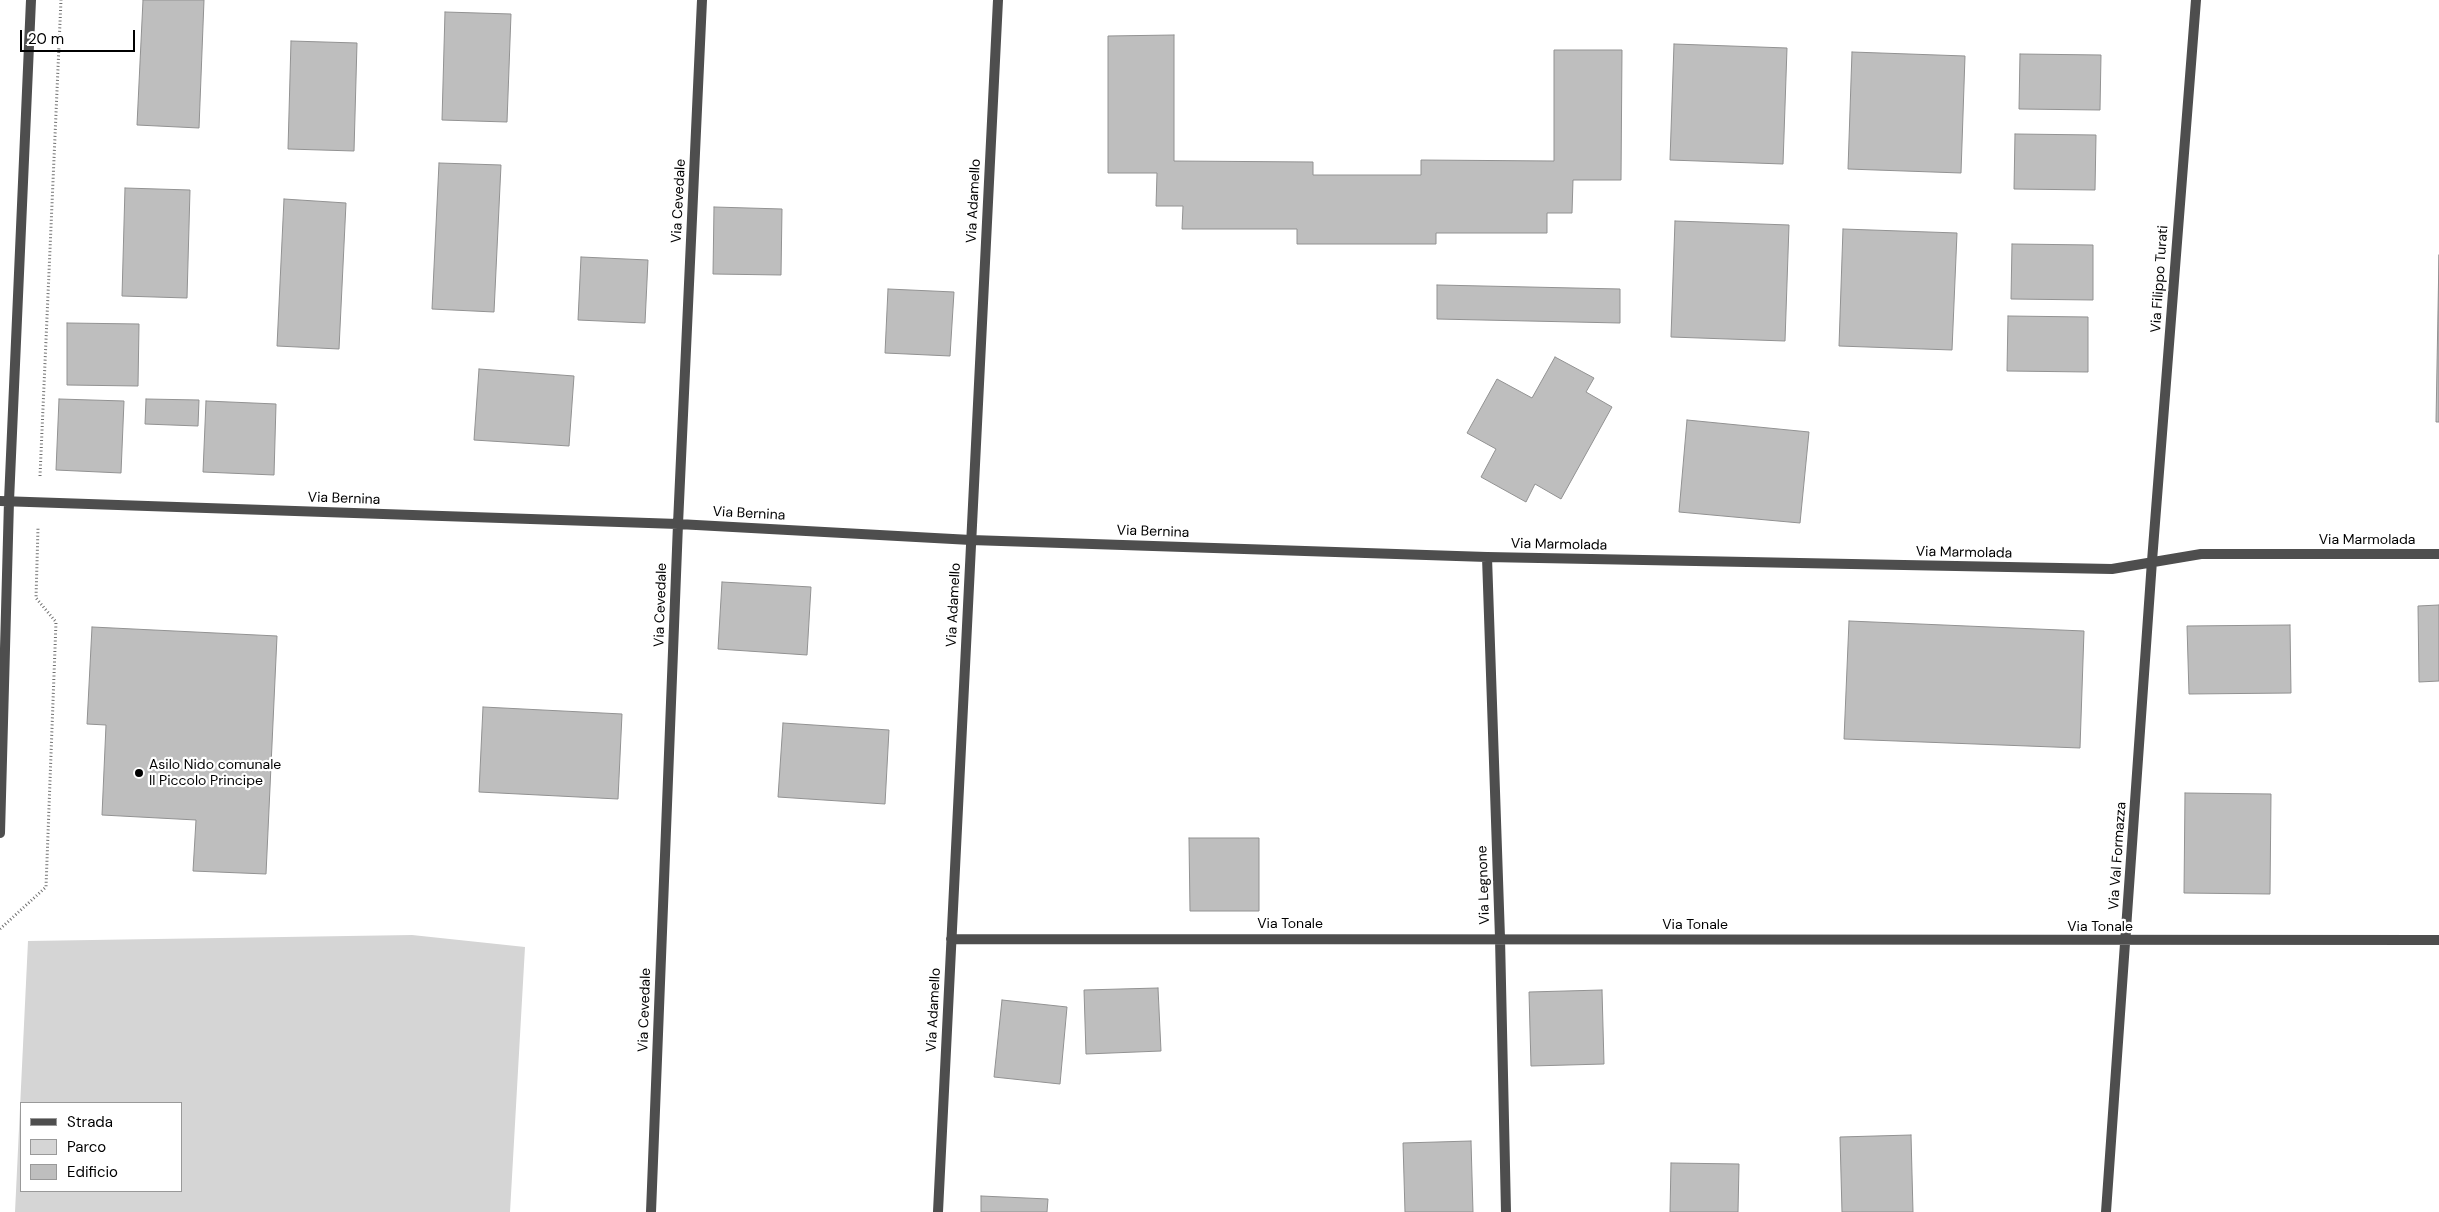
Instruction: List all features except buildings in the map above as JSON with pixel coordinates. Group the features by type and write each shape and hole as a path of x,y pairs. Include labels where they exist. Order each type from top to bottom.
{"street":[{"path":"0,833 4,501 31,0"},
{"name":"Via Cevedale","path":"651,1212 678,524 702,0"},
{"name":"Via Adamello","path":"938,1212 998,0"},
{"name":"Via Filippo Turati","path":"2152,561 2196,0"},
{"name":"Via Bernina","path":"4,501 678,524 971,540 1487,557"},
{"name":"Via Marmolada","path":"1487,557 2112,569 2201,554 2439,554"},
{"name":"Via Legnone","path":"1487,557 1500,938 1506,1212"},
{"name":"Via Val Formazza","path":"2106,1212 2152,561"},
{"name":"Via Tonale","path":"951,939 2439,940"}],"green space":[{"path":"412,935 525,947 510,1212 15,1212 20,1108 20,1192 182,1192 182,1102 20,1102 28,941"}],"place":[{"name":"Asilo Nido comunale Il Piccolo Principe","path":"139,773"}]}
